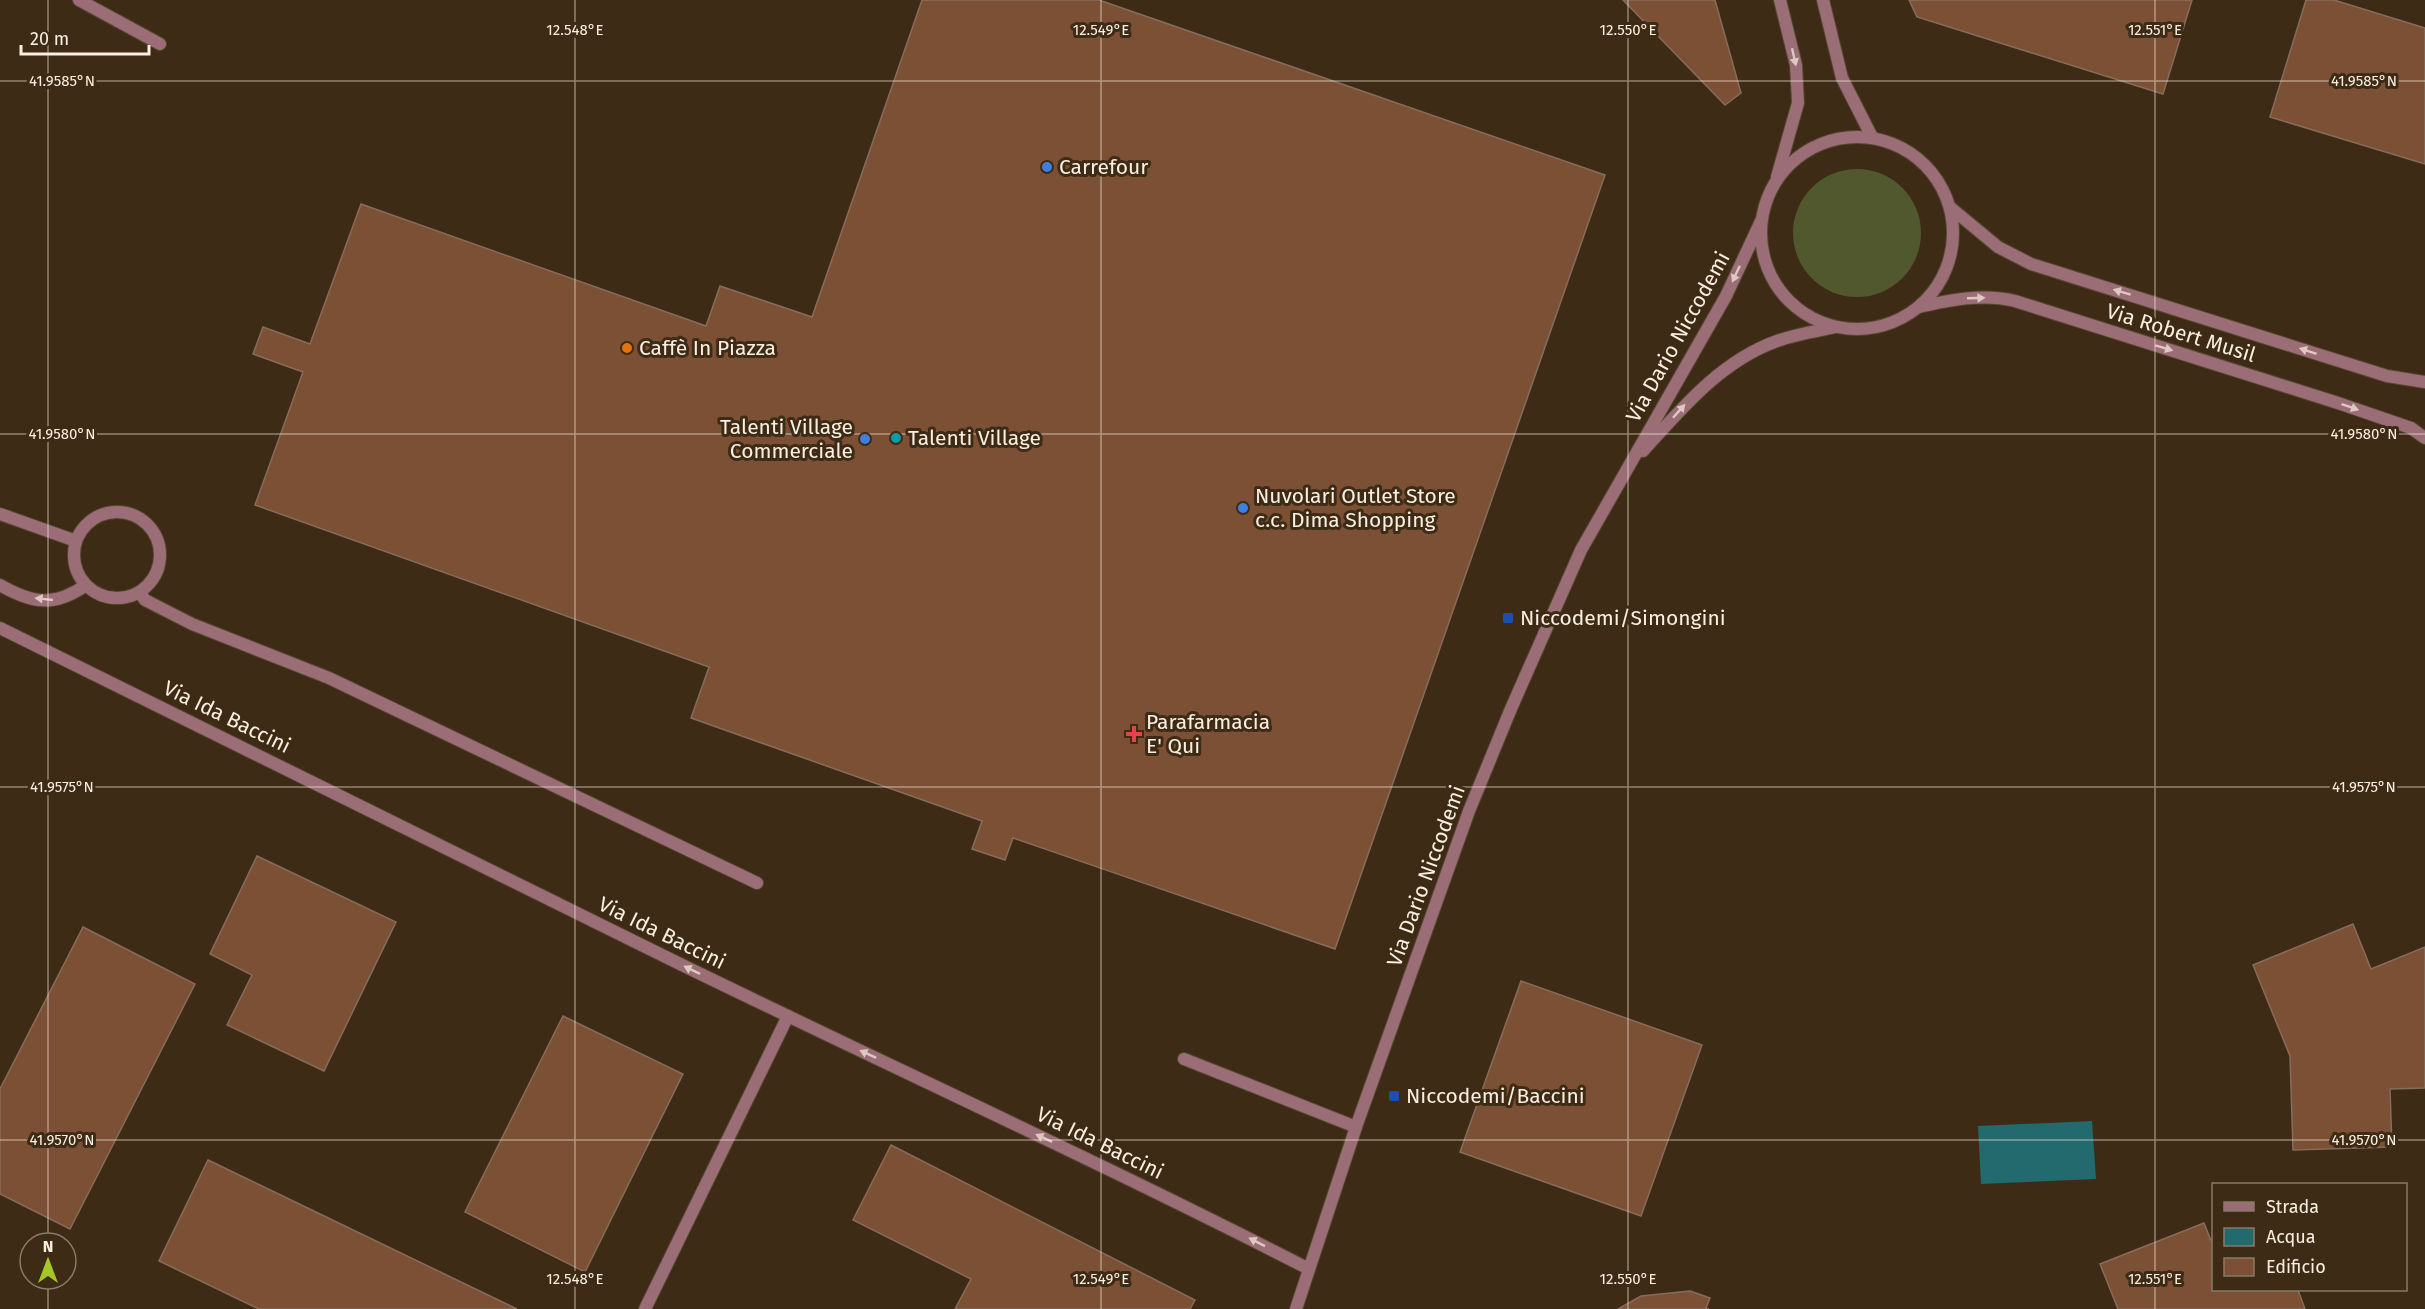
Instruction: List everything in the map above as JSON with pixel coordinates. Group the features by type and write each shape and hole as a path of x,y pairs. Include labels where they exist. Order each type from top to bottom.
{"street":[{"path":"79,0 160,44"},
{"path":"1775,182 1797,157 1827,141 1872,137 1901,147 1922,161 1941,184 1951,208 1954,228 1951,259 1939,284 1919,308 1899,320 1867,329 1836,327 1805,315 1784,296 1770,274 1762,252 1761,221 1798,104 1796,65 1780,0"},
{"path":"1823,0 1842,78 1872,137"},
{"name":"Via Robert Musil","path":"1951,208 1998,247 2031,264 2387,376 2425,382"},
{"name":"Via Dario Niccodemi","path":"1296,1309 1356,1127 1469,811 1581,550 1726,296 1761,221"},
{"name":"Via Robert Musil","path":"1919,308 1957,299 2007,299 2338,403 2411,428 2425,438"},
{"name":"Via Dario Niccodemi","path":"1626,470 1693,396 1750,353 1778,341 1836,327"},
{"path":"106,513 126,513 145,521 155,531 160,544 161,558 155,578 140,593 128,598 115,599 101,596 86,585 75,567 76,541 83,528 93,519 106,513"},
{"path":"0,514 76,541"},
{"path":"0,585 12,592 47,602 69,597 86,585"},
{"path":"140,593 145,600 192,624 329,678 757,883"},
{"name":"Via Ida Baccini","path":"0,628 788,1016 1088,1158 1309,1269"},
{"path":"645,1309 788,1016"},
{"path":"1184,1059 1356,1127"}],"green space":[{"path":"1857,169 1882,174 1902,188 1916,208 1921,233 1916,258 1902,278 1882,292 1857,297 1832,292 1812,278 1798,258 1793,233 1798,208 1812,188 1832,174"}],"water":[{"path":"2092,1121 2096,1179 1981,1184 1978,1126"}],"building":[{"name":"Talenti Village","path":"922,0 1099,0 1605,175 1335,949 1013,838 1005,860 972,849 982,821 691,718 709,667 255,505 303,372 253,354 263,327 310,344 361,204 706,326 720,286 812,317"},
{"path":"1623,0 1715,0 1741,93 1725,105"},
{"path":"1909,0 2192,0 2163,94 1917,17"},
{"path":"2306,0 2334,0 2425,28 2425,164 2270,117"},
{"path":"257,856 396,922 324,1071 227,1025 252,975 210,954"},
{"path":"2353,924 2371,969 2425,947 2425,1088 2390,1089 2392,1147 2293,1150 2290,1056 2253,965"},
{"path":"83,927 195,984 70,1229 0,1194 0,1089"},
{"path":"1521,981 1702,1045 1641,1216 1460,1152"},
{"path":"563,1016 683,1074 585,1272 465,1212"},
{"path":"891,1145 1195,1300 1190,1309 955,1309 971,1279 853,1220"},
{"path":"208,1160 517,1309 259,1309 159,1261"},
{"path":"2204,1223 2212,1243 2212,1291 2298,1291 2305,1309 2118,1309 2100,1264"},
{"path":"1690,1291 1710,1298 1706,1308 1709,1309 1618,1309 1641,1296"}],"place":[{"name":"Carrefour","path":"1047,167"},
{"name":"Caffè In Piazza","path":"627,348"},
{"name":"Talenti Village","path":"896,438"},
{"name":"Talenti Village Commerciale","path":"865,439"},
{"name":"Nuvolari Outlet Store c.c. Dima Shopping","path":"1243,508"},
{"name":"Niccodemi/Simongini","path":"1508,618"},
{"name":"Parafarmacia E' Qui","path":"1134,734"},
{"name":"Niccodemi/Baccini","path":"1394,1096"}]}
